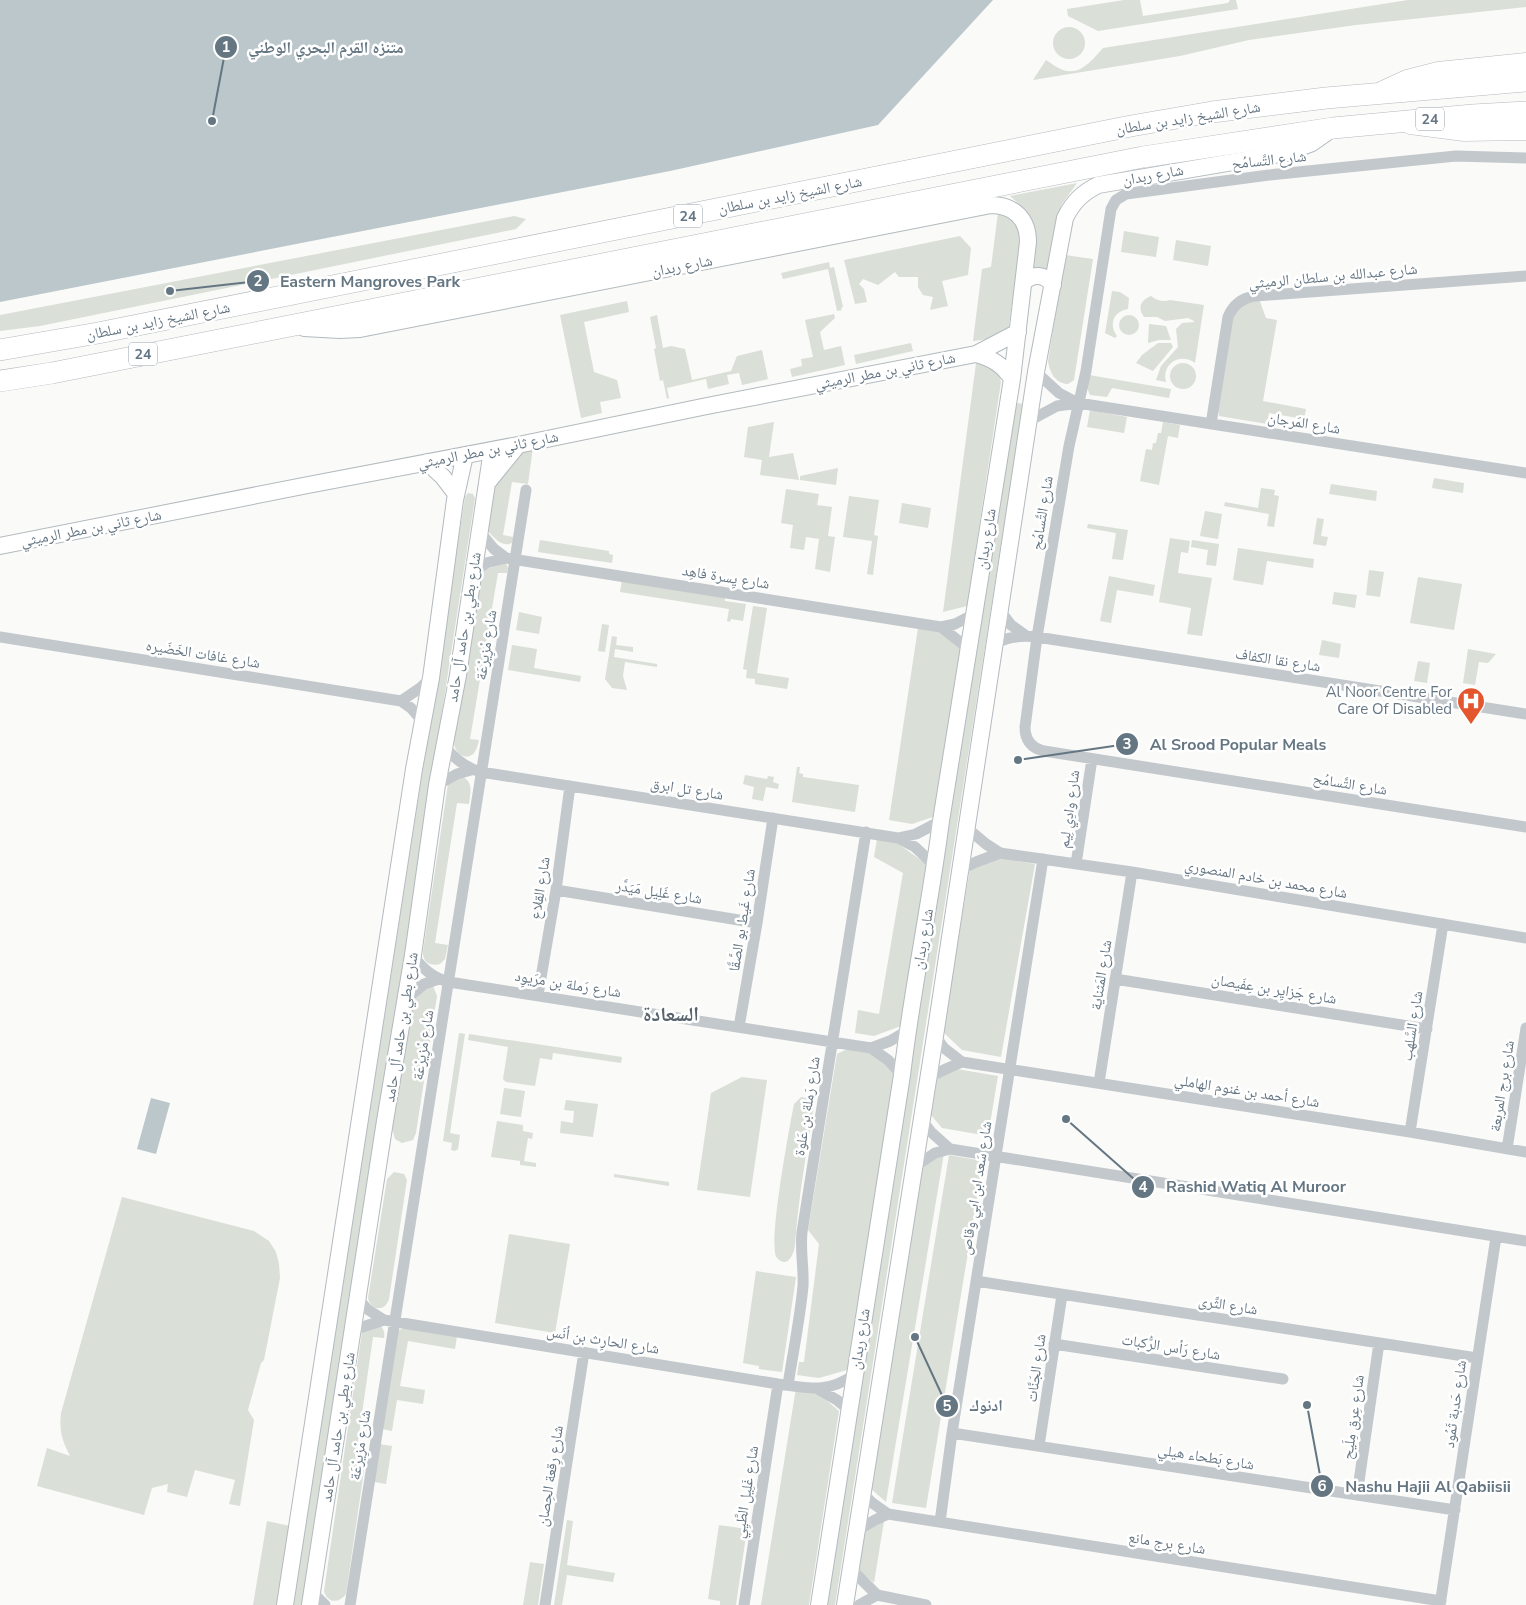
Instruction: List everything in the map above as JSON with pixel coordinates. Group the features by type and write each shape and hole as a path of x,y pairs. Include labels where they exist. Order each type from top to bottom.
{"highway":[{"name":"شارع الشيخ زايد بن سلطان","path":"0,350 108,332 1131,126 1212,112 1326,98 1526,81"},
{"name":"شارع الشيخ زايد بن سلطان","path":"0,381 52,373 1143,157 1334,128 1526,112"}],"main road":[{"path":"1377,93 1407,79 1438,71 1526,62"},
{"path":"1394,122 1429,129 1464,132 1526,131"},
{"name":"شارع ربدان","path":"845,1605 996,643 1036,372 1066,218 1078,198 1098,186 1286,153 1312,143 1334,128"},
{"name":"شارع ربدان","path":"285,326 329,330 360,329 991,205 998,205 1013,210 1019,214 1027,227 1028,242 1012,379 907,1032 902,1075 819,1605"},
{"path":"1024,282 1033,276 1041,276 1048,279 1053,285"},
{"name":"شارع ثاني بن مطر الرميثي","path":"0,546 976,354 1018,332"},
{"name":"شارع ثاني بن مطر الرميثي","path":"976,354 985,356 1000,365 1012,379"},
{"path":"487,483 518,445"},
{"name":"شارع بطي بن حامد آل حامد","path":"311,1599 413,955 437,785 458,675 492,450"},
{"name":"شارع بطي بن حامد آل حامد","path":"285,1605 414,769 431,678 456,497 465,455"},
{"path":"427,462 443,477 456,497 470,494 476,496 483,503"}],"street":[{"name":"شارع التَّسامُح","path":"1526,158 1473,156 1439,158 1269,174 1122,196 1116,200 1111,208 1086,371 1069,446 1037,637 1025,727 1026,738 1038,749 1526,827"},
{"name":"شارع عبدالله بن سلطان الرميثي","path":"1211,424 1228,317 1234,306 1244,299 1255,296 1526,276"},
{"name":"شارع المَرجان","path":"1036,372 1059,393 1078,403"},
{"name":"شارع المَرجان","path":"1029,421 1057,406 1078,403 1526,473"},
{"name":"شارع مْزِيرْعَة","path":"350,1605 389,1320 510,559 526,490"},
{"path":"479,531 494,549 510,559"},
{"name":"شارع يِسرة فاهِد","path":"474,572 486,563 510,559 940,627 955,624 974,614"},
{"path":"1000,611 1012,625 1025,635"},
{"name":"شارع يِسرة فاهِد","path":"940,627 969,648"},
{"name":"شارع نقا الكفاف","path":"996,643 1013,636 1025,635 1526,714"},
{"name":"شارع غافات الخَضَيره","path":"0,637 401,700"},
{"path":"423,722 401,700 420,688 431,678"},
{"name":"شارع تل ابرق","path":"444,746 454,757 476,771 898,838 915,847 935,866"},
{"name":"شارع وادِي لِيم","path":"1076,864 1092,759"},
{"path":"437,785 450,778 476,771"},
{"name":"شارع القِلاع","path":"538,994 556,890 570,786"},
{"name":"شارع غَيط بو الصَّقَّا","path":"739,1027 757,923 772,818"},
{"name":"شارع تل ابرق","path":"898,838 916,834 941,821"},
{"name":"شارع محمد بن خادم المنصوري","path":"967,828 1000,853 1132,872 1526,938"},
{"name":"شارع رَملة بن عَلوة","path":"783,1384 802,1292 802,1232 866,832"},
{"name":"شارع محمد بن خادم المنصوري","path":"960,870 1000,853"},
{"name":"شارع سَعد ابن ابي وقاص","path":"940,1522 952,1433 1043,858"},
{"name":"شارع المَثناية","path":"1099,1083 1132,872"},
{"name":"شارع غَلِيل مَيَدَّر","path":"556,890 757,923"},
{"name":"شارع السَّلهب","path":"1410,1132 1443,924"},
{"path":"413,955 422,967 444,980"},
{"name":"شارع جَزايِر بن عِفَيصان","path":"1116,979 1427,1028"},
{"path":"406,998 424,984 444,980"},
{"name":"شارع رَملة بن مرَيوِد","path":"444,980 871,1048 888,1060 902,1075"},
{"name":"شارع برج المربعة","path":"1507,1149 1526,1028"},
{"path":"871,1048 907,1032"},
{"path":"927,1078 962,1062 944,1048 935,1036"},
{"name":"شارع أحمد بن غنوم الهاملي","path":"962,1062 1526,1152"},
{"path":"921,1119 931,1132 950,1148"},
{"path":"914,1166 935,1153 950,1148 1526,1241"},
{"name":"شارع حَدبة ثَمُود","path":"1441,1603 1496,1237"},
{"name":"شارع الثَّرى","path":"976,1281 1477,1358"},
{"name":"شارع الجَنَّات","path":"1039,1446 1062,1294"},
{"name":"شارع الحارِث بن أنَس","path":"358,1299 367,1309 389,1320 818,1389 838,1400 849,1410"},
{"name":"شارع الحارِث بن أنَس","path":"353,1330 389,1320"},
{"name":"شارع رَأس الرُّكبات","path":"1054,1344 1282,1379"},
{"name":"شارع عِرق مِلَيح","path":"1357,1495 1379,1344"},
{"name":"شارع رِقعة الحِصان","path":"545,1605 584,1352"},
{"name":"شارع الحارِث بن أنَس","path":"818,1389 841,1383 854,1375"},
{"name":"شارع غَلِيل الطَّيِي","path":"744,1605 783,1384"},
{"name":"شارع بَطحاء هيلي","path":"952,1433 1455,1510"},
{"name":"شارع برج مانع","path":"862,1492 871,1502 888,1514 1441,1603"},
{"path":"856,1531 888,1514"},
{"path":"850,1568 877,1595 926,1605"},
{"path":"859,1605 877,1595"},
{"path":"311,1599 325,1605"}],"shaded area":[{"path":"0,0 993,0 878,125 670,171 0,302"},
{"path":"1124,0 1140,0 1143,16 1228,3 1230,0 1236,0 1238,9 1098,31 1068,16 1067,9"},
{"path":"1408,0 1526,0 1526,7 1356,25 1249,40 1180,56 1033,80 1046,60 1063,70 1075,71 1086,65 1103,48"},
{"path":"1069,27 1075,28 1080,32 1084,37 1084,49 1080,54 1075,58 1069,59 1063,58 1058,54 1054,49 1053,43 1054,37 1058,32 1063,28"},
{"path":"1077,183 1062,204 1058,214 1048,272 1043,269 1033,268 1027,215 1021,206 1010,196"},
{"path":"999,205 1022,230 1008,332 973,341 982,269 991,267"},
{"path":"514,216 526,219 516,229 40,326 0,331 0,315"},
{"path":"1124,231 1159,237 1156,257 1121,252"},
{"path":"960,236 971,248 968,275 942,281 948,306 930,310 933,297 923,295 918,287 918,277 899,277 895,272 878,285 863,279 859,284 864,289 867,302 855,304 844,260"},
{"path":"1176,240 1211,246 1208,266 1173,260"},
{"path":"1065,255 1093,259 1074,380 1068,384 1060,382 1054,377 1048,361"},
{"path":"829,262 830,268 834,267 843,307 841,308 842,310 837,311 828,269 783,279 781,273"},
{"path":"1112,291 1120,292 1129,298 1128,309 1119,312 1114,319 1113,327 1117,336 1115,338 1105,333"},
{"path":"1151,296 1160,301 1170,300 1204,305 1195,363 1183,359 1173,362 1166,370 1166,382 1156,380 1161,366 1178,347 1176,329 1182,323 1194,321 1188,318 1165,321 1157,317 1144,317 1141,304"},
{"path":"1258,296 1266,318 1277,320 1263,401 1306,409 1304,419 1269,413 1267,424 1219,416 1217,404 1232,311"},
{"path":"627,301 629,312 584,322 594,372 617,380 621,398 600,402 602,413 581,418 560,315"},
{"path":"834,314 835,318 820,332 824,350 841,346 845,365 792,377 790,369 802,366 801,359 813,357 805,320"},
{"path":"657,315 663,348 671,346 685,349 692,380 731,371 737,356 762,350 768,379 742,385 739,373 727,375 729,384 708,389 706,379 667,388 669,398 667,399 663,380 660,381 650,317"},
{"path":"1129,315 1136,318 1139,325 1136,332 1129,335 1122,332 1119,325 1122,318"},
{"path":"1149,324 1166,326 1171,340 1159,340 1148,343"},
{"path":"911,343 913,351 856,364 854,355"},
{"path":"1158,343 1171,343 1173,347 1153,371 1136,363 1142,355"},
{"path":"977,356 997,368 1001,382 967,606 943,612"},
{"path":"1183,363 1192,367 1196,376 1192,385 1183,389 1174,385 1170,376 1174,367"},
{"path":"1089,375 1171,389 1169,398 1112,388 1107,397 1090,395 1087,388"},
{"path":"1012,402 1023,404 835,1605 824,1605"},
{"path":"1090,410 1127,417 1124,433 1087,427"},
{"path":"774,422 769,457 793,453 799,480 760,475 762,460 744,457 748,427"},
{"path":"1163,422 1180,425 1178,438 1168,436 1159,485 1140,481 1146,449 1152,450 1158,433 1161,433"},
{"path":"533,447 528,484 512,482 503,535 514,537 512,543 504,544 498,541 486,529 494,468 509,453"},
{"path":"838,468 836,485 800,480 800,476"},
{"path":"1434,478 1464,483 1463,493 1432,488"},
{"path":"1331,484 1377,491 1376,501 1329,494"},
{"path":"1261,488 1275,490 1274,495 1279,496 1274,527 1267,526 1269,514 1224,506 1225,502 1258,508"},
{"path":"786,489 819,494 817,505 832,507 828,536 835,537 830,572 815,569 819,539 806,537 804,550 790,548 793,525 781,523"},
{"path":"468,493 473,494 475,498 304,1605 293,1605 465,497"},
{"path":"849,496 879,500 874,535 878,536 873,575 867,574 872,541 843,537"},
{"path":"902,503 931,508 928,528 899,523"},
{"path":"1205,511 1222,514 1218,539 1200,536"},
{"path":"1317,518 1324,519 1321,536 1328,537 1326,546 1313,544"},
{"path":"1088,524 1128,530 1123,560 1112,559 1116,533 1087,528"},
{"path":"1170,538 1190,541 1188,553 1181,552 1178,573 1212,578 1202,636 1187,634 1191,608 1159,602"},
{"path":"540,540 609,551 609,554 613,555 612,563 538,552"},
{"path":"1192,540 1219,544 1216,566 1206,565 1208,550 1191,547"},
{"path":"1238,548 1314,559 1313,568 1267,561 1263,585 1233,580"},
{"path":"506,563 507,573 498,573 470,739 479,740 474,753 468,757 458,753 454,742 479,575 483,570"},
{"path":"1369,570 1384,572 1380,597 1366,595"},
{"path":"1109,576 1155,585 1153,596 1117,590 1111,623 1100,621"},
{"path":"1418,577 1462,584 1454,630 1410,623"},
{"path":"622,580 725,597 725,601 746,604 743,621 731,619 730,622 727,621 729,609 620,592"},
{"path":"1334,592 1357,595 1355,608 1332,604"},
{"path":"753,606 767,608 757,673 789,678 787,689 755,684 755,679 746,678 747,670 743,669"},
{"path":"519,612 542,617 539,634 516,630"},
{"path":"602,624 609,625 605,652 598,651"},
{"path":"918,628 940,631 961,648 933,817 912,824 889,820"},
{"path":"612,636 617,637 616,645 633,647 633,652 615,649 614,657 657,664 657,667 625,662 623,676 627,690 612,688 605,679"},
{"path":"1322,640 1341,644 1339,658 1319,655"},
{"path":"512,645 537,649 534,668 581,676 580,682 508,670"},
{"path":"1468,649 1496,654 1488,663 1479,662 1475,685 1463,683"},
{"path":"1418,661 1430,663 1427,683 1414,681"},
{"path":"797,767 800,767 799,773 803,774 803,777 859,785 855,812 792,802"},
{"path":"745,775 767,779 768,776 774,777 773,782 779,784 778,789 766,787 763,801 752,799 754,787 743,784"},
{"path":"463,777 470,785 469,804 457,803 435,943 448,945 445,959 440,964 433,965 425,961 423,951 448,784"},
{"path":"877,839 896,842 926,864 901,1026 874,1036 855,1033 858,1010 879,1014 903,873 874,857"},
{"path":"996,857 1035,864 1001,1057 962,1050 943,1032 970,868"},
{"path":"433,986 437,996 416,1133 413,1140 402,1143 395,1139 392,1129 414,992"},
{"path":"459,1033 465,1034 450,1133 460,1135 458,1149 455,1151 451,1150 452,1143 443,1141"},
{"path":"469,1034 622,1057 621,1063 553,1053 552,1060 540,1058 535,1086 506,1082 503,1079 508,1047 468,1040"},
{"path":"847,1049 874,1054 895,1074 847,1370 819,1378 797,1375 799,1362 804,1362 819,1244 808,1230 837,1054"},
{"path":"951,1068 998,1076 988,1136 942,1128 931,1115 938,1074"},
{"path":"742,1077 767,1080 750,1197 697,1190 711,1093"},
{"path":"504,1088 525,1091 521,1117 500,1114"},
{"path":"801,1097 811,1099 814,1105 800,1192 794,1249 790,1259 784,1262 777,1258 775,1249 777,1210 794,1104"},
{"path":"151,1098 170,1103 156,1154 137,1149"},
{"path":"566,1100 598,1104 593,1137 560,1133 561,1121 573,1123 574,1111 564,1110"},
{"path":"497,1121 523,1125 523,1131 533,1133 532,1139 528,1138 524,1161 536,1163 536,1167 520,1165 520,1161 491,1157"},
{"path":"944,1153 886,1502 870,1488 924,1160"},
{"path":"949,1155 983,1161 926,1508 892,1503"},
{"path":"394,1172 404,1174 407,1180 389,1299 384,1306 378,1308 372,1305 368,1298 387,1179"},
{"path":"614,1174 669,1182 669,1186 614,1177"},
{"path":"122,1197 254,1231 269,1241 276,1252 280,1278 264,1360 261,1363 248,1410 254,1420 240,1506 229,1504 235,1480 195,1470 187,1497 167,1492 168,1484 152,1488 144,1515 37,1486 47,1448 70,1456 62,1435 60,1425 61,1413"},
{"path":"509,1234 570,1244 555,1333 495,1323"},
{"path":"756,1271 796,1277 782,1372 759,1369 759,1366 743,1363"},
{"path":"380,1325 384,1331 384,1338 373,1337 355,1462 365,1464 346,1594 337,1601 333,1601 328,1598 324,1591 362,1332"},
{"path":"404,1328 457,1336 455,1349 408,1341 400,1386 425,1390 423,1404 397,1400 392,1431 382,1429 397,1331"},
{"path":"796,1388 817,1392 839,1411 809,1605 761,1605"},
{"path":"380,1444 392,1446 386,1484 374,1482"},
{"path":"567,1520 573,1521 567,1565 615,1573 613,1582 567,1575 562,1605 554,1605"},
{"path":"267,1521 290,1526 277,1605 253,1605"},
{"path":"884,1521 874,1583 857,1569 864,1530"},
{"path":"719,1525 747,1529 736,1605 720,1605 720,1601 708,1599"},
{"path":"530,1562 544,1564 538,1605 523,1605"}],"place":[{"name":"متنزه القرم البحري الوطني","path":"212,121"},
{"name":"Eastern Mangroves Park","path":"170,291"},
{"name":"Al Noor Centre For Care Of Disabled","path":"1471,725"},
{"name":"Al Srood Popular Meals","path":"1018,760"},
{"name":"Rashid Watiq Al Muroor","path":"1066,1119"},
{"name":"ادنوك","path":"915,1337"},
{"name":"Nashu Hajii Al Qabiisii","path":"1307,1405"}],"district":[{"name":"السعادة","path":"671,1014"}]}
